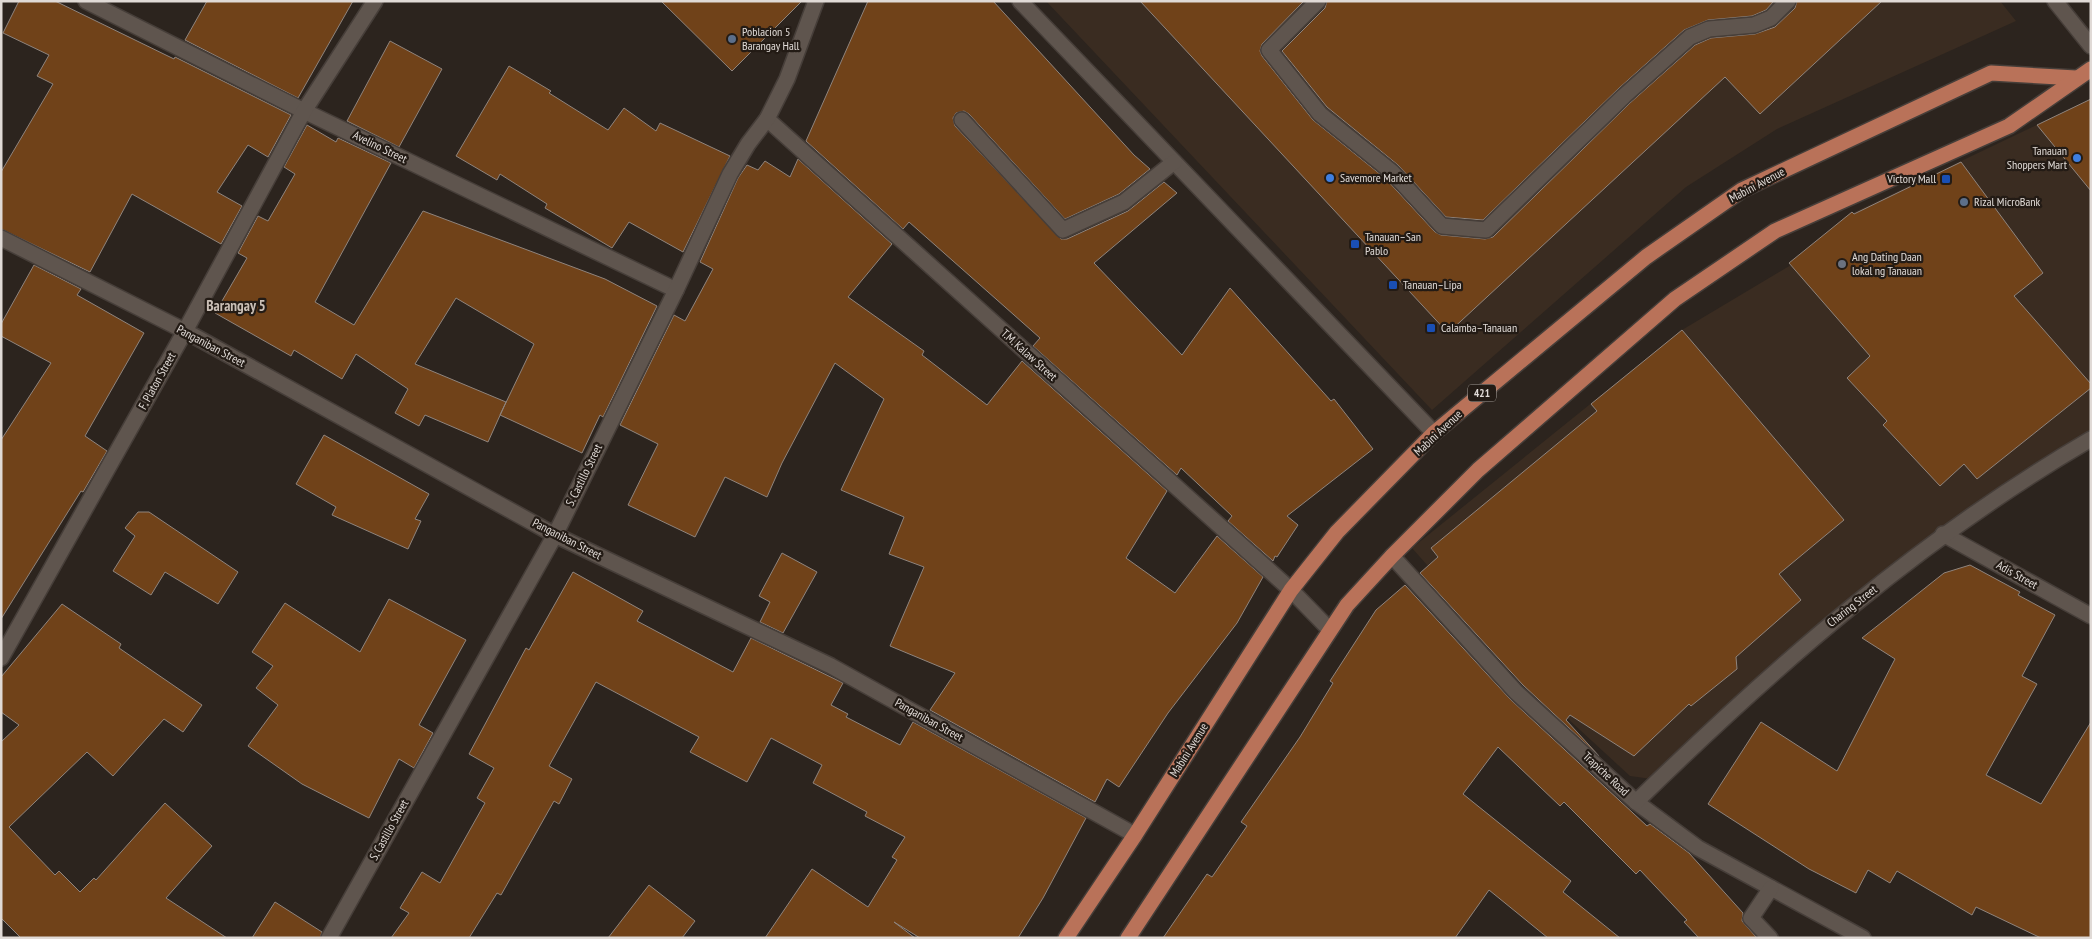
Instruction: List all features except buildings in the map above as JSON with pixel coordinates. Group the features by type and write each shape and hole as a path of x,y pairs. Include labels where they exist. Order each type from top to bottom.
{"main road":[{"path":"1128,938 1347,605 1392,556 1478,470 1675,299 1775,231 2009,126 2091,69"},
{"name":"Mabini Avenue","path":"1066,938 1135,835 1291,590 1337,532 1434,433 1646,257 1742,190 1991,72 2076,78"}],"street":[{"name":"Avelino Street","path":"86,1 304,111 676,290"},
{"name":"F. Platon Street","path":"1,658 185,331 304,111 375,1"},
{"name":"S. Castillo Street","path":"329,938 555,535 676,290 730,174 748,144 767,119 787,78 816,1"},
{"path":"1020,1 1434,433"},
{"path":"1318,1 1269,50 1320,114 1392,172 1442,226 1486,230 1624,96 1690,37 1708,29 1754,25 1771,18 1788,1"},
{"path":"2055,1 2091,46"},
{"name":"T.M. Kalaw Street","path":"767,119 1291,590 1330,630"},
{"path":"962,120 1063,230 1124,202 1174,162"},
{"name":"Panganiban Street","path":"1,238 185,331 555,535 831,666 1135,835"},
{"name":"Charing Street","path":"1636,802 1738,704 1818,632 1943,534 2091,439"},
{"name":"Adis Street","path":"1943,534 2091,616"},
{"name":"Trapiche Road","path":"1392,556 1516,692 1636,802 1698,848 1863,938"},
{"path":"1770,938 1751,918 1771,888"}],"shaded area":[{"path":"1046,1 2000,1 2016,21 1777,129 1686,187 1432,410"},
{"path":"2091,99 2091,441 1909,561 1659,780 1630,776 1542,695 1412,548 1682,330 1791,265 1846,216"}],"place":[{"name":"Poblacion 5 Barangay Hall","path":"732,39"},
{"name":"Tanauan Shoppers Mart","path":"2077,158"},
{"name":"Savemore Market","path":"1330,178"},
{"name":"Victory Mall","path":"1946,179"},
{"name":"Rizal MicroBank","path":"1964,202"},
{"name":"Tanauan–San Pablo","path":"1355,244"},
{"name":"Ang Dating Daan lokal ng Tanauan","path":"1842,264"},
{"name":"Tanauan–Lipa","path":"1393,285"},
{"name":"Calamba–Tanauan","path":"1431,328"}],"district":[{"name":"Barangay 5","path":"236,306"}]}
